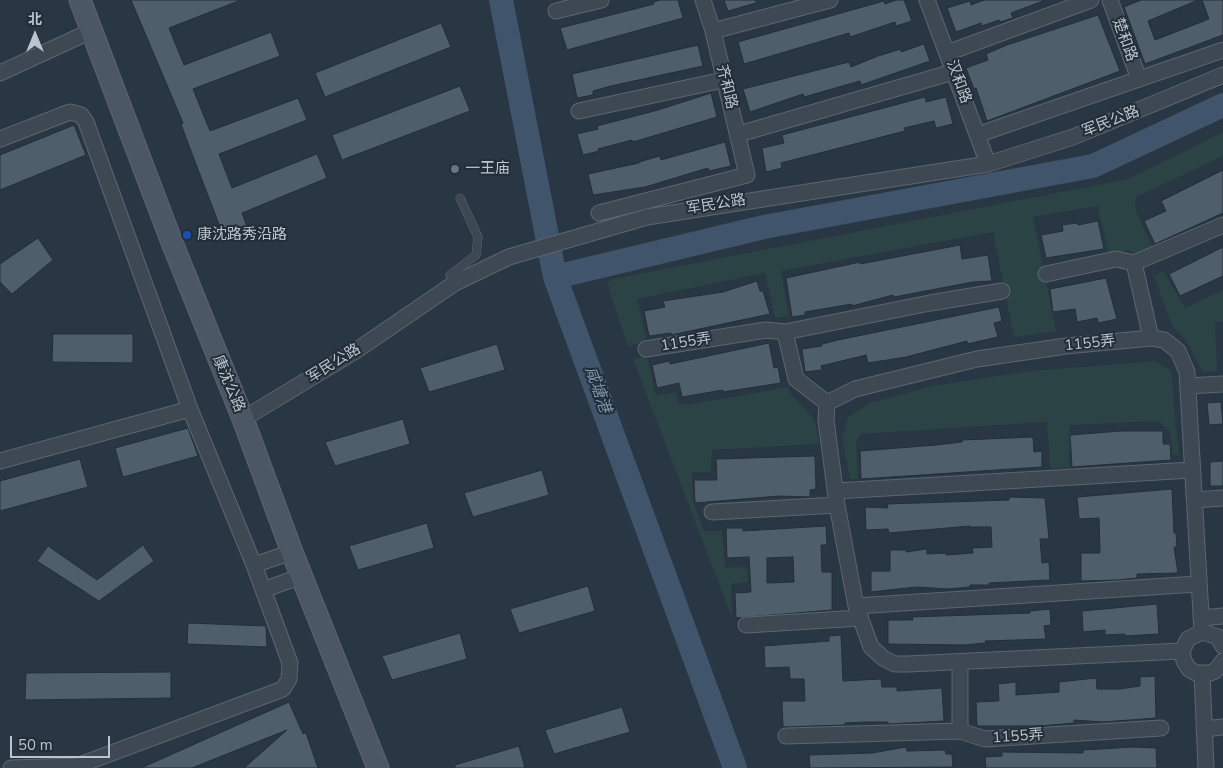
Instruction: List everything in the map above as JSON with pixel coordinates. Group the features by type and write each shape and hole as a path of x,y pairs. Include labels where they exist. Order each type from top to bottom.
{"street":[{"name":"康沈公路","path":"80,0 204,325 243,419 292,552 378,768"},
{"path":"556,11 601,0"},
{"name":"齐和路","path":"599,212 747,175 739,134 723,80 713,31 703,0"},
{"path":"713,31 830,0"},
{"name":"汉和路","path":"927,0 988,164"},
{"path":"947,53 1091,0"},
{"name":"楚和路","path":"1110,0 1139,79"},
{"path":"0,73 91,31"},
{"path":"977,135 1223,50"},
{"path":"739,134 953,72"},
{"name":"军民公路","path":"243,419 357,350 455,283 509,257 647,217 988,164 1073,137 1223,76"},
{"path":"579,111 723,80"},
{"path":"0,139 70,112 81,115 86,122 190,409 254,565 290,663 289,679 283,689 77,766 11,768"},
{"path":"1046,274 1116,259 1134,263 1223,225"},
{"path":"1134,263 1151,338"},
{"name":"1155弄","path":"646,349 766,330 785,332 930,303 1002,291"},
{"path":"785,332 796,380 827,403 826,420 836,498 858,612 871,647 895,664 1182,651"},
{"name":"1155弄","path":"827,403 855,389 977,359 1066,346 1151,338 1164,340 1178,351 1187,372 1198,584 1202,625"},
{"path":"1188,386 1223,384"},
{"path":"0,461 190,409"},
{"path":"712,512 836,498 1192,470"},
{"path":"1195,500 1223,498"},
{"path":"254,565 292,552"},
{"path":"262,590 302,576"},
{"path":"746,624 858,612 1198,584"},
{"path":"1223,616 1202,625 1188,639 1182,651 1184,661 1189,669 1202,674 1215,671 1223,661"},
{"path":"1202,625 1218,637 1223,646"},
{"path":"960,662 960,731"},
{"path":"1202,674 1206,768"},
{"name":"1155弄","path":"786,736 960,731 985,739 1161,728"},
{"path":"1204,729 1223,728"}],"lane":[{"path":"455,283 450,275 476,255 478,238 460,198"}],"green space":[{"path":"1223,132 1223,156 1136,197 1135,209 1153,249 1139,256 1128,250 1109,254 1098,206 1033,217 1056,331 1014,337 993,232 781,271 789,316 775,318 765,273 637,299 647,342 628,346 607,283 613,279 1128,179"},
{"path":"1163,271 1185,308 1223,290 1223,322 1215,322 1217,371 1203,372 1187,342 1172,326 1154,276"},
{"path":"647,356 656,396 676,392 678,403 686,405 788,387 791,394 812,417 816,425 819,444 712,450 711,472 692,472 693,501 704,531 722,531 725,568 747,567 748,582 731,584 732,618 633,359"},
{"path":"1155,361 1171,371 1179,456 1172,454 1171,432 1158,421 1070,425 1069,468 1050,468 1047,422 861,434 856,442 858,479 850,479 842,439 848,417 870,403 932,386 1030,371"}],"building":[{"path":"131,0 241,0 169,28 184,65 271,32 280,56 193,89 210,131 298,98 307,120 219,154 232,188 317,154 327,178 242,213 248,230 225,240 186,138 181,124 183,123"},
{"path":"678,0 683,18 567,50 560,28 654,4 653,2"},
{"path":"724,0 756,0 756,3 728,11"},
{"path":"896,0 904,0 912,21 896,26 895,22 850,37 849,33 744,64 738,42 884,1 885,4"},
{"path":"984,0 1043,1 1011,13 1013,18 1000,22 999,20 982,26 981,23 956,32 947,8 970,1 971,5"},
{"path":"1141,0 1198,0 1148,21 1155,40 1209,19 1202,0 1223,0 1223,35 1145,64 1124,7"},
{"path":"1098,15 1120,71 987,121 976,88 974,89 966,68 988,60 986,54 1007,45"},
{"path":"441,23 451,47 325,97 315,73"},
{"path":"924,44 930,61 861,85 860,81 804,97 803,94 750,112 743,89 849,62 851,67 878,56 901,49 901,52"},
{"path":"698,45 703,66 611,86 593,91 593,95 577,98 572,74"},
{"path":"460,86 470,111 342,160 332,135"},
{"path":"711,93 717,117 633,142 632,140 598,149 599,151 583,155 577,134 598,129 597,126 658,110"},
{"path":"925,97 926,102 946,97 953,124 936,128 934,121 904,128 905,131 781,163 782,168 766,172 762,148 784,143 782,135"},
{"path":"74,125 86,155 0,190 0,155"},
{"path":"725,142 731,166 709,171 708,168 645,187 593,195 588,174 639,163 660,156 661,160"},
{"path":"1223,170 1223,213 1155,244 1144,221 1166,211 1161,201"},
{"path":"1098,221 1104,249 1046,258 1041,235 1063,231 1062,225 1077,223 1078,225"},
{"path":"38,238 53,260 12,294 0,282 0,264"},
{"path":"960,245 962,259 988,255 992,281 973,282 894,297 893,295 852,306 852,304 805,312 805,315 792,317 786,278 860,262 860,264"},
{"path":"1223,247 1223,276 1180,296 1169,274"},
{"path":"1106,278 1117,319 1098,323 1097,318 1077,322 1075,309 1053,312 1050,289"},
{"path":"757,281 760,291 763,291 770,314 671,335 671,333 649,336 644,311 665,307 663,301 723,292"},
{"path":"999,307 1002,321 994,323 998,337 967,344 967,341 906,357 868,363 866,355 821,366 822,370 805,372 802,349"},
{"path":"53,334 133,334 133,363 52,362"},
{"path":"769,343 774,368 778,367 781,383 682,397 679,383 657,388 652,365 669,361 670,364"},
{"path":"497,344 505,370 429,392 420,368"},
{"path":"1221,402 1223,424 1209,425 1207,403"},
{"path":"403,419 410,444 335,466 325,442"},
{"path":"188,428 198,456 123,477 115,448"},
{"path":"1121,431 1163,431 1163,444 1170,444 1171,460 1072,467 1070,435"},
{"path":"1033,437 1034,452 1042,451 1042,467 861,479 860,451 936,445 962,442 962,440"},
{"path":"815,456 816,489 810,490 810,497 779,496 695,503 694,480 717,480 716,459"},
{"path":"80,459 88,487 0,511 0,481"},
{"path":"1223,461 1223,486 1210,486 1210,462"},
{"path":"542,470 549,495 473,517 464,493"},
{"path":"1172,489 1174,533 1176,533 1177,547 1174,547 1178,573 1137,574 1137,578 1081,581 1081,553 1100,553 1099,518 1079,519 1077,497"},
{"path":"1009,497 1045,498 1049,539 1040,539 1042,563 1049,562 1050,580 989,583 989,585 970,585 970,587 948,589 916,587 871,592 871,571 890,571 890,550 906,550 906,552 927,549 927,554 946,553 946,555 973,553 972,548 992,547 991,527 970,526 889,533 888,529 866,530 865,507 888,508 887,504 1009,500"},
{"path":"427,523 434,548 358,570 349,546"},
{"path":"826,526 827,545 821,545 822,572 832,572 832,610 736,618 735,593 751,592 749,557 727,558 726,528 743,528 743,531","holes":["793,557 794,582 767,583 767,558"]},
{"path":"143,545 154,561 99,601 37,561 48,546 97,580"},
{"path":"588,586 595,611 519,633 510,609"},
{"path":"1157,604 1159,634 1125,636 1125,634 1105,635 1105,630 1083,632 1082,611"},
{"path":"1050,609 1051,625 1044,626 1046,639 985,641 986,643 964,645 888,644 888,620 913,620 912,617 1030,613 1030,611"},
{"path":"188,623 266,626 267,647 187,644"},
{"path":"460,633 467,659 392,680 382,656"},
{"path":"841,635 843,681 881,679 882,687 897,687 897,691 942,688 944,721 888,724 888,722 865,722 845,723 845,725 783,727 782,701 805,701 804,679 790,679 789,667 765,668 764,646 829,641 829,636"},
{"path":"171,672 171,698 25,700 26,673"},
{"path":"1155,676 1156,718 1103,722 1074,720 1074,723 1039,726 977,726 976,702 999,701 998,684 1016,682 1016,695 1059,692 1059,682 1096,678 1097,689 1120,689 1140,686 1140,677"},
{"path":"289,702 303,734 306,733 318,768 244,768 287,730 192,768 141,768"},
{"path":"622,707 630,732 554,754 545,730"},
{"path":"519,746 525,768 455,768 455,765"},
{"path":"906,747 907,751 945,750 946,754 952,754 953,767 810,768 809,755 872,753"},
{"path":"1133,747 1156,748 1157,768 986,768 985,757 1002,756 1002,752 1083,753 1083,750"}],"waterway":[{"name":"咸塘港","path":"501,0 555,277 735,768"},
{"path":"555,277 764,227 1093,166 1223,105"}],"place":[{"name":"一王庙","path":"455,169"},
{"name":"康沈路秀沿路","path":"187,235"}]}
